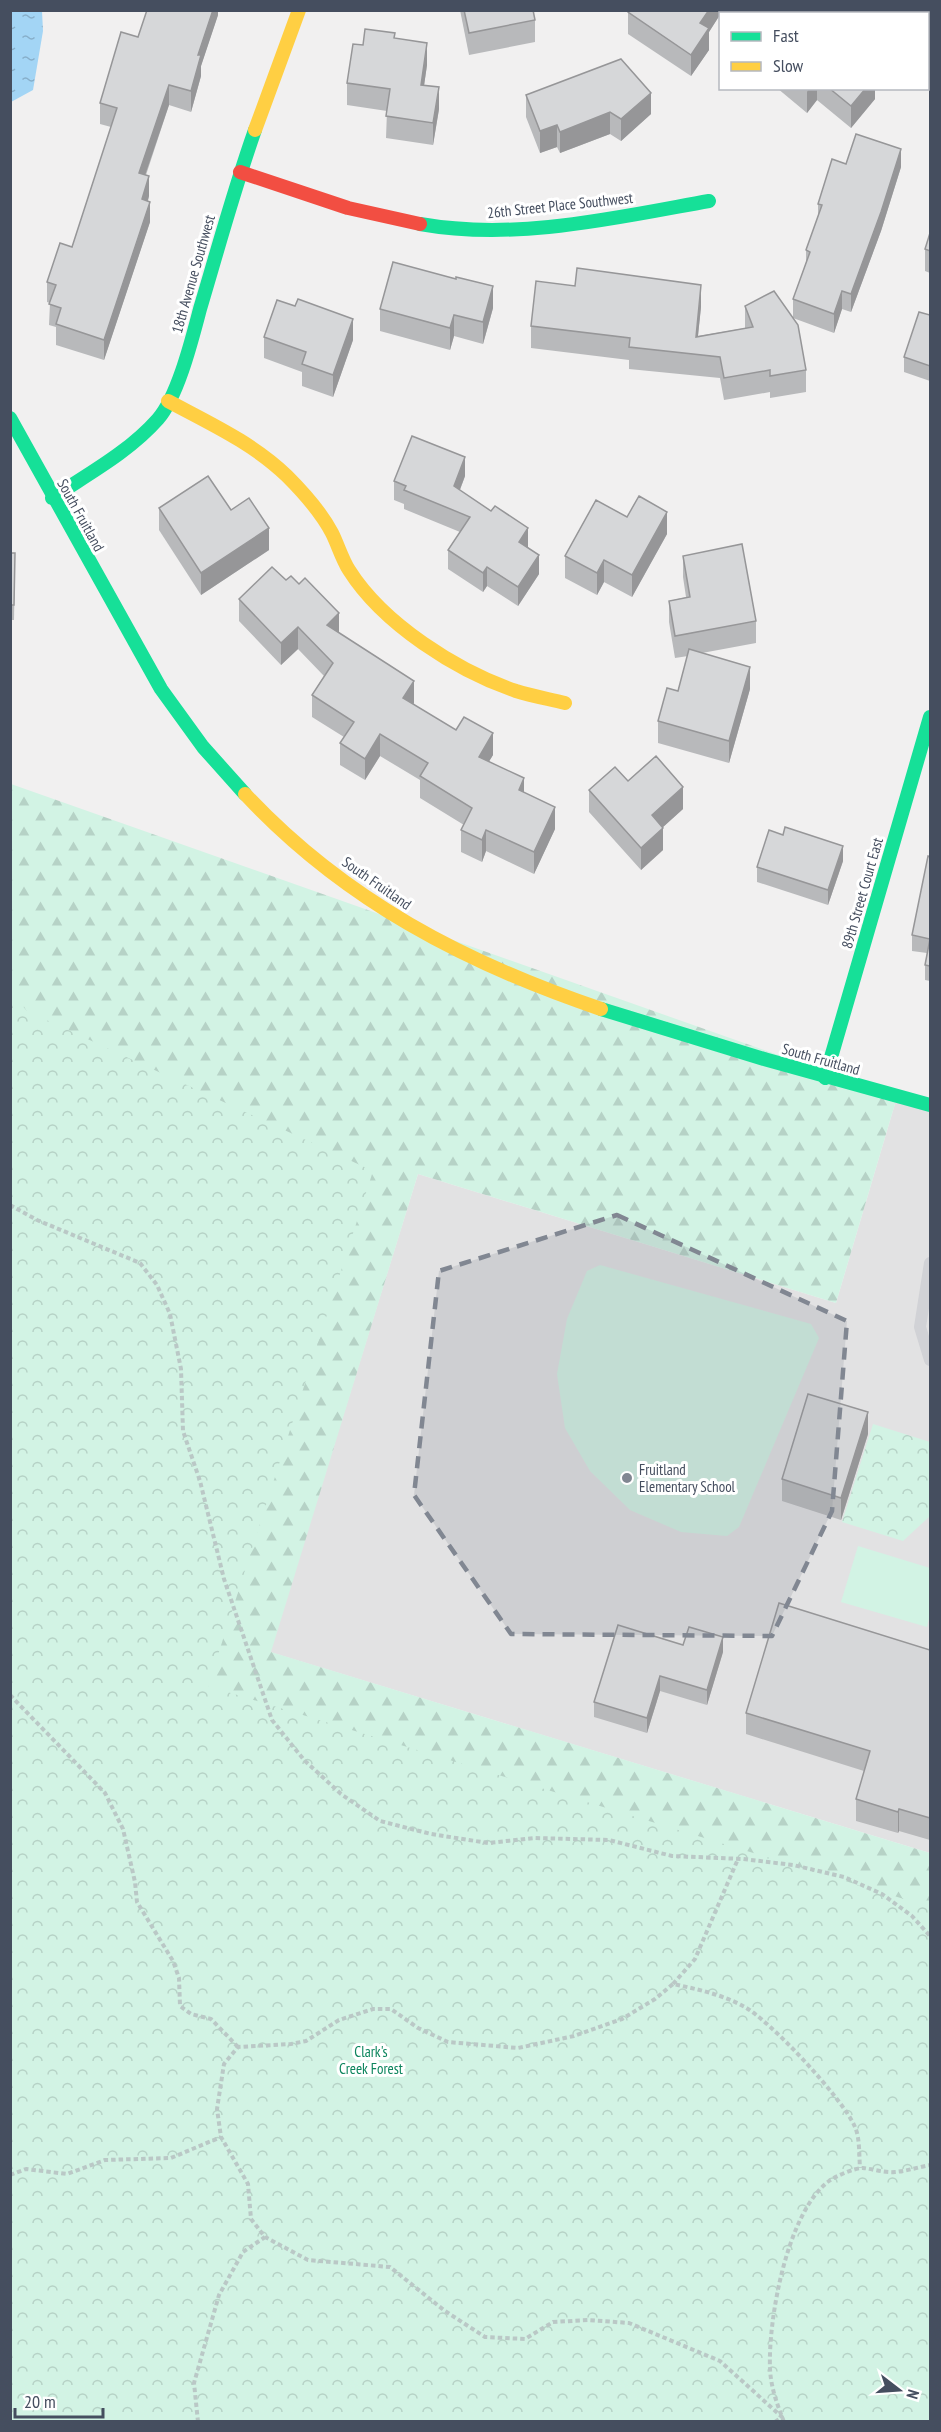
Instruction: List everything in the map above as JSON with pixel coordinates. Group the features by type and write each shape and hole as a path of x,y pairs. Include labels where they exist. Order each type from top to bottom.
{"street":[{"name":"18th Avenue Southwest","path":"52,498 126,449 159,418 191,341 240,172 299,10"},
{"name":"26th Street Place Southwest","path":"240,172 362,211 458,229 504,230 607,220 709,201"},
{"path":"168,400 237,439 267,459 285,475 327,525 349,571 366,592 388,615 423,642 478,675 516,691 565,703"},
{"name":"South Fruitland","path":"10,418 145,664 182,719 219,764 270,819 348,884 396,918 502,974 624,1018 930,1105"},
{"name":"89th Street Court East","path":"825,1077 930,717"}],"lane":[{"path":"930,1263 920,1327 930,1360"}],"path":[{"path":"10,1205 37,1220 140,1263 157,1285 170,1314 181,1369 183,1431 200,1481 224,1579 272,1720 304,1760 340,1794 380,1821 431,1834 488,1843 535,1838 609,1840 672,1856 738,1859 793,1865 844,1877 882,1894 912,1916 930,1936"},
{"path":"10,1695 105,1793 123,1829 135,1882 137,1902 173,1961 179,1978 180,2006 191,2014 212,2019 238,2047"},
{"path":"738,1859 695,1959 673,1984 655,1999 622,2019 574,2036 518,2048 448,2042 418,2028 391,2009 373,2009 339,2020 306,2041 238,2047 224,2064 217,2109 221,2137 248,2184 251,2219 266,2236 308,2260 390,2267 445,2311 485,2337 525,2339 553,2322 588,2320 629,2323 720,2361 783,2419"},
{"path":"673,1984 707,1992 744,2006 778,2035 833,2094 856,2128 860,2168"},
{"path":"10,2175 26,2169 67,2174 105,2160 171,2158 221,2137"},
{"path":"783,2419 774,2396 770,2370 771,2324 780,2279 794,2234 811,2202 829,2181 860,2168 893,2172 930,2165"},
{"path":"198,2421 194,2383 219,2295 243,2252 266,2236"},
{"path":"775,2421 783,2419"}],"highlighted area":[{"path":"617,1215 847,1321 832,1511 772,1636 511,1634 414,1495 439,1271"}],"shaded area":[{"name":"Fruitland Elementary School","path":"897,1097 930,1105 930,1853 270,1652 418,1174 836,1303"}],"green space":[{"name":"Clark's Creek Forest","path":"11,784 897,1097 836,1303 418,1174 271,1652 930,1853 930,2421 11,2422"},
{"name":"Clark's Creek Forest","path":"10,992 27,1011 373,1171 208,1686 930,1907 930,2421 11,2421"},
{"path":"600,1265 811,1324 819,1338 739,1527 727,1536 681,1532 630,1510 590,1471 565,1428 557,1374 567,1319 587,1271"},
{"path":"873,1424 930,1442 930,1516 903,1541 842,1522"},
{"path":"858,1546 930,1568 930,1614 927,1627 841,1602"}],"water":[{"path":"11,10 42,11 43,31 33,90 11,102"}],"building":[{"path":"147,10 213,10 198,55 201,55 191,91 169,85 139,173 149,176 142,199 150,202 104,340 56,324 61,308 49,304 56,285 47,282 60,243 72,247 117,108 100,103 121,32 138,37"},
{"path":"464,10 533,10 535,20 469,33"},
{"path":"628,10 709,10 700,23 709,28 691,55"},
{"path":"365,29 395,33 394,38 427,43 421,85 439,87 433,123 386,116 390,89 347,83 353,44 363,45"},
{"path":"621,59 651,93 621,119 610,112 560,132 557,125 540,131 526,95"},
{"path":"831,90 864,90 851,106"},
{"path":"856,134 901,149 851,294 842,291 834,314 793,299 810,252 806,250 822,205 818,204 832,159 846,164"},
{"path":"930,233 930,251 925,249"},
{"path":"393,262 456,279 456,277 493,286 483,322 454,315 450,328 380,309"},
{"path":"577,268 701,285 696,337 753,327 745,306 774,291 798,325 806,370 770,376 770,370 724,378 720,357 629,347 630,338 531,326 536,281 575,286"},
{"path":"298,299 353,319 333,375 302,364 306,352 264,337 277,300 295,306"},
{"path":"919,312 930,315 930,366 904,357"},
{"path":"412,436 465,457 454,486 491,511 495,506 528,528 519,542 539,555 518,587 487,567 483,573 448,550 470,517 404,490 406,486 394,481"},
{"path":"208,476 231,510 249,498 269,528 201,573 159,508"},
{"path":"639,496 667,512 632,575 604,560 597,573 565,556 596,500 627,517"},
{"path":"742,544 756,621 675,636 669,601 690,597 683,556"},
{"path":"10,553 15,553 14,605 10,605"},
{"path":"272,567 286,580 291,576 299,584 305,578 339,613 327,625 414,681 403,698 456,730 464,717 493,733 479,757 524,778 519,790 555,807 534,852 486,830 482,840 461,830 472,808 420,776 428,763 380,734 365,759 340,743 354,722 312,695 333,663 298,627 281,643 239,599"},
{"path":"689,649 750,667 729,741 658,721 667,688 678,691"},
{"path":"656,756 683,787 652,815 663,828 641,848 589,790 615,767 628,781"},
{"path":"785,827 843,846 828,890 757,867 769,830 783,835"},
{"path":"928,856 930,857 930,939 912,935"},
{"path":"930,939 930,966 925,965"},
{"path":"808,1394 868,1412 841,1498 782,1479"},
{"path":"779,1603 930,1650 930,1818 899,1809 898,1812 856,1799 870,1751 746,1713"},
{"path":"618,1625 683,1645 689,1627 723,1637 707,1690 660,1676 647,1718 594,1702"}],"traffic: fast":[{"path":"52,498 134,442 147,431 165,409 184,367 233,197 255,130"},
{"path":"420,224 456,229 529,229 602,220 709,201"},
{"path":"10,418 161,689 203,747 245,794"},
{"path":"825,1078 930,717"},
{"path":"601,1009 764,1059 930,1105"}],"traffic: slow":[{"path":"255,130 299,10"},
{"path":"168,401 260,453 287,476 323,518 347,566 364,590 401,627 446,658 493,682 522,693 565,703"},
{"path":"245,794 283,832 323,866 409,924 502,971 601,1009"}],"traffic: jam":[{"path":"240,172 348,208 420,224"}],"place":[{"name":"Fruitland Elementary School","path":"627,1478"}]}
